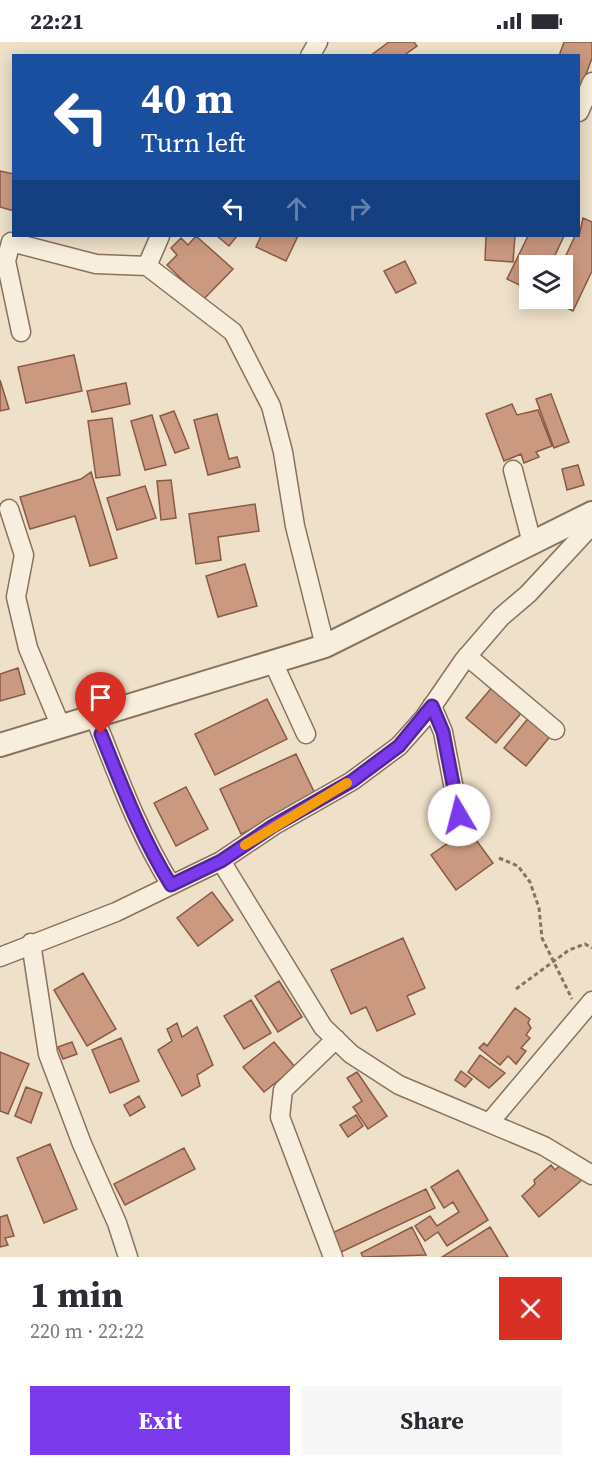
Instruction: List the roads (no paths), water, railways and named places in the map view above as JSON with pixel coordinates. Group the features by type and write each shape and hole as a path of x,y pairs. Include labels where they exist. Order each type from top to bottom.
{"street":[{"path":"580,110 592,82"},
{"path":"147,266 160,237"},
{"path":"21,332 6,261 11,242 96,264 147,266 233,332 251,363 271,406 283,452 295,526 326,646"},
{"path":"513,470 532,543"},
{"path":"9,509 24,555 16,597 28,648 61,728"},
{"path":"0,745 326,646 592,513"},
{"path":"0,957 31,943 116,912 221,861 361,774 399,746 432,706 467,657 501,617 528,594 592,525"},
{"path":"467,657 488,672 555,730"},
{"path":"273,662 306,734"},
{"path":"432,706 443,732 459,815"},
{"path":"95,718 131,814 148,849 171,885"},
{"path":"221,861 323,1027 351,1054 399,1084 544,1146 592,1175"},
{"path":"31,943 48,1054 82,1144 117,1223 128,1257"},
{"path":"489,1122 586,1008"},
{"path":"333,1257 280,1117 283,1090 336,1039"}]}
